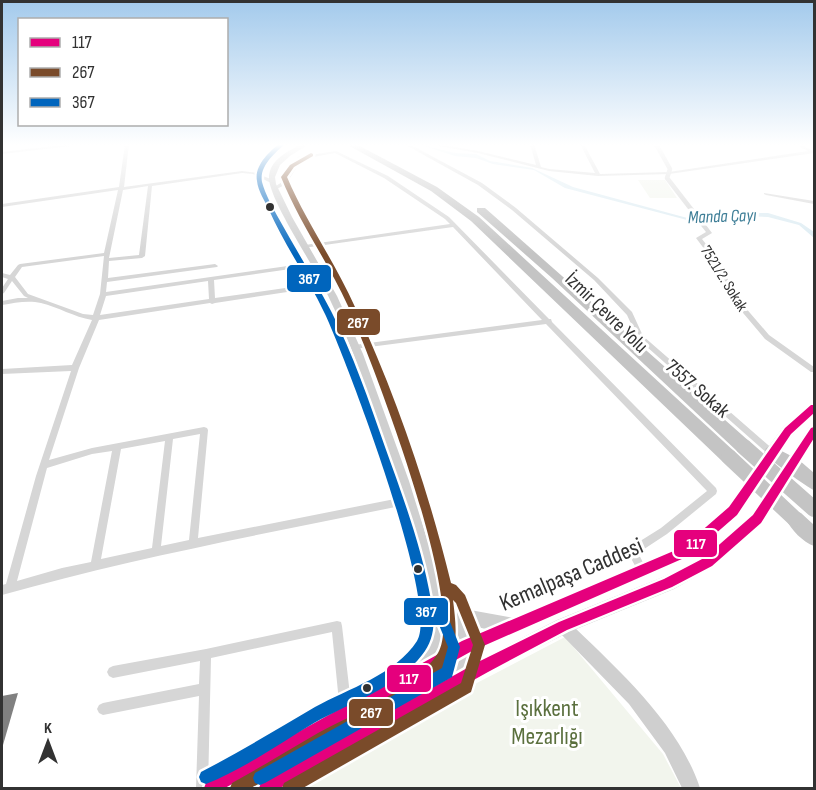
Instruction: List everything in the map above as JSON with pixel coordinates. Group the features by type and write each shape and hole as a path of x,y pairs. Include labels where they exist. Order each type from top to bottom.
{"highway":[{"name":"İzmir Çevre Yolu","path":"424,181 490,231 814,537"},
{"name":"İzmir Çevre Yolu","path":"433,181 472,203 556,275 814,510"},
{"path":"772,453 793,465 814,483"}],"main road":[{"path":"272,181 305,247 327,284 354,347 410,500 436,587 462,653 483,667"},
{"name":"Kemalpaşa Caddesi","path":"216,786 396,683 518,625 687,551 733,511 789,431 814,408"},
{"path":"266,789 295,779 457,680 563,626 668,583 708,562 757,519 814,431"},
{"path":"436,587 450,605 463,616 475,620 518,625"},
{"path":"396,683 429,655 438,643 442,628 436,587"},
{"path":"450,605 462,653 457,680"},
{"path":"563,626 635,698 670,747 691,789"},
{"path":"216,786 242,789"}],"street":[{"path":"6,589 75,368 96,318 103,294 107,257 122,181"},
{"path":"2,205 184,181"},
{"path":"267,181 274,185 285,181"},
{"path":"391,181 404,188 454,225 713,491 672,525 632,551 642,570"},
{"name":"7557. Sokak","path":"473,181 490,190 596,279 630,314 640,337 772,453"},
{"name":"7521/2. Sokak","path":"669,181 709,233 699,238 714,258 735,300 767,337 814,370"},
{"path":"2,292 20,266 107,257 142,256 150,186"},
{"path":"766,194 814,204"},
{"path":"305,247 454,225"},
{"path":"103,294 316,264"},
{"path":"105,280 215,266"},
{"path":"2,275 13,278 26,295 81,316 96,318 327,284"},
{"path":"211,280 212,302"},
{"path":"2,303 18,300 45,301"},
{"path":"354,347 549,321"},
{"path":"2,371 75,368"},
{"path":"44,465 117,446 204,430 194,543"},
{"path":"156,551 169,437"},
{"path":"95,565 117,446"},
{"path":"6,589 156,551 410,500"},
{"path":"113,672 338,626 346,712"},
{"path":"202,789 206,654"},
{"path":"103,709 205,689"}],"green space":[{"path":"639,181 666,181 677,198 650,198"},
{"name":"Işıkkent Mezarlığı","path":"565,637 663,754 681,788 301,788 302,774"}],"water":[{"name":"Manda Çayı","path":"553,181 560,181 573,187 691,219 732,213 768,213 801,223 814,232 814,238 799,225 768,217 737,216 691,221 565,188"}],"building":[{"path":"18,693 3,745 2,745 2,696"}],"transit line":[{"name":"367","path":"206,777 393,673 417,653 425,641 427,619 421,581 409,533 374,427 328,313 274,215 259,181"},
{"name":"267","path":"237,788 409,690 422,680 445,654 450,629 446,588 435,538 380,376 351,305 286,181"},
{"name":"117","path":"211,788 467,646 687,551 733,511 788,431 814,408"},
{"name":"117","path":"266,788 483,667 563,626 668,583 708,562 757,519 814,431"},
{"name":"267","path":"289,788 466,687 479,645 461,599 452,589"},
{"name":"367","path":"260,778 447,672 454,647 440,611 434,605"}]}
